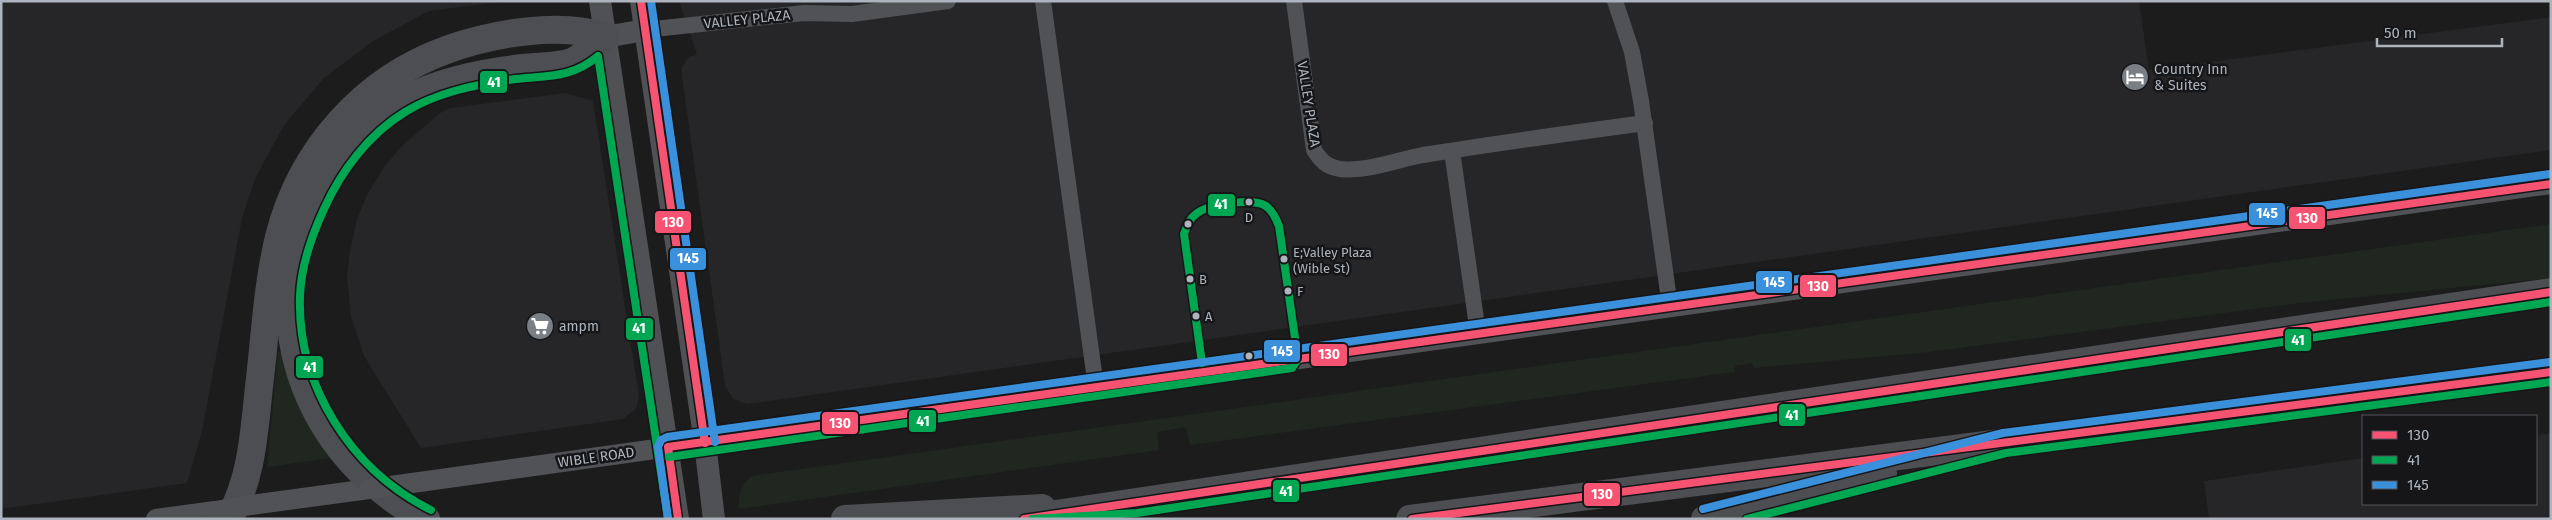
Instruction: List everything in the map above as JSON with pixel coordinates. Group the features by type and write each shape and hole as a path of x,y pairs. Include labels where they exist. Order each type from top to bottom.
{"highway":[{"path":"232,512 238,504 249,469 269,301 279,239 300,180 332,130 361,100 397,74 419,62 458,46 493,38 560,29 583,31 605,38"},
{"path":"426,519 390,498 352,464 322,422 301,375 293,346 290,296 296,261 306,224 319,191 338,162 374,123 398,104 422,92 474,76 571,62 605,38"},
{"path":"1022,519 2551,292"},
{"path":"1410,519 2551,372"},
{"path":"1705,519 2004,443"},
{"path":"844,519 1136,503"}],"main road":[{"path":"600,1 649,339 677,510"},
{"path":"641,1 706,443 714,519"},
{"name":"VALLEY PLAZA","path":"605,38 645,30"}],"street":[{"name":"VALLEY PLAZA","path":"645,30 804,13 852,14 948,1"},
{"path":"1043,1 1096,387"},
{"name":"VALLEY PLAZA","path":"1294,1 1314,150 1321,161 1331,168 1343,169 1373,166 1452,150 1645,123"},
{"path":"1615,1 1632,52 1645,123 1670,306"},
{"path":"1452,150 1478,333"},
{"name":"WIBLE ROAD","path":"156,519 232,512 369,489 2551,184"}],"shaded area":[{"path":"1,1 505,1 429,11 373,41 324,78 284,125 255,179 242,218 202,431 187,483 1,509"},
{"path":"679,1 2139,1 2149,70 2551,17 2551,150 748,404 733,399 725,385 682,77 682,67 689,57 697,54"},
{"path":"566,93 593,101 639,396 636,409 623,419 421,448 364,356 351,316 347,277 357,219 367,195 384,167 401,147 440,113 451,108"},
{"path":"2551,224 2551,278 2300,303 1929,352 1754,368 1752,363 1735,366 1735,372 1190,445 1186,427 1157,432 1159,450 739,509 741,490 752,476"},
{"path":"278,352 291,354 337,457 267,467"},
{"path":"2551,433 2551,519 2209,519 2204,481 2362,458 2362,505 2537,505 2537,435"}],"transit line":[{"name":"130","path":"641,1 705,443"},
{"name":"145","path":"651,1 715,442"},
{"name":"41","path":"431,510 402,493 376,472 334,422 319,393 308,362 301,329 300,296 305,263 315,229 331,195 357,154 380,131 405,112 429,100 468,87 566,73 588,64 598,56 668,519"},
{"name":"145","path":"668,519 658,447 661,440 667,437 2550,174"},
{"name":"130","path":"678,519 668,447 2551,184"},
{"name":"41","path":"669,457 1292,368 1298,359 1279,226 1265,205 1247,202 1218,205 1202,210 1190,220 1186,228 1184,234 1202,363"},
{"name":"130","path":"1024,519 2551,292"},
{"name":"41","path":"1032,519 1137,513 2551,302"},
{"name":"145","path":"1703,509 2003,433 2550,362"},
{"name":"130","path":"1412,519 2551,372"},
{"name":"41","path":"1747,519 2006,453 2551,382"}],"place":[{"name":"Country Inn & Suites","path":"2135,77"},
{"name":"D","path":"1249,202"},
{"name":"E;Valley Plaza (Wible St)","path":"1284,259"},
{"name":"B","path":"1190,279"},
{"name":"F","path":"1288,291"},
{"name":"A","path":"1196,316"},
{"name":"ampm","path":"540,326"}]}
